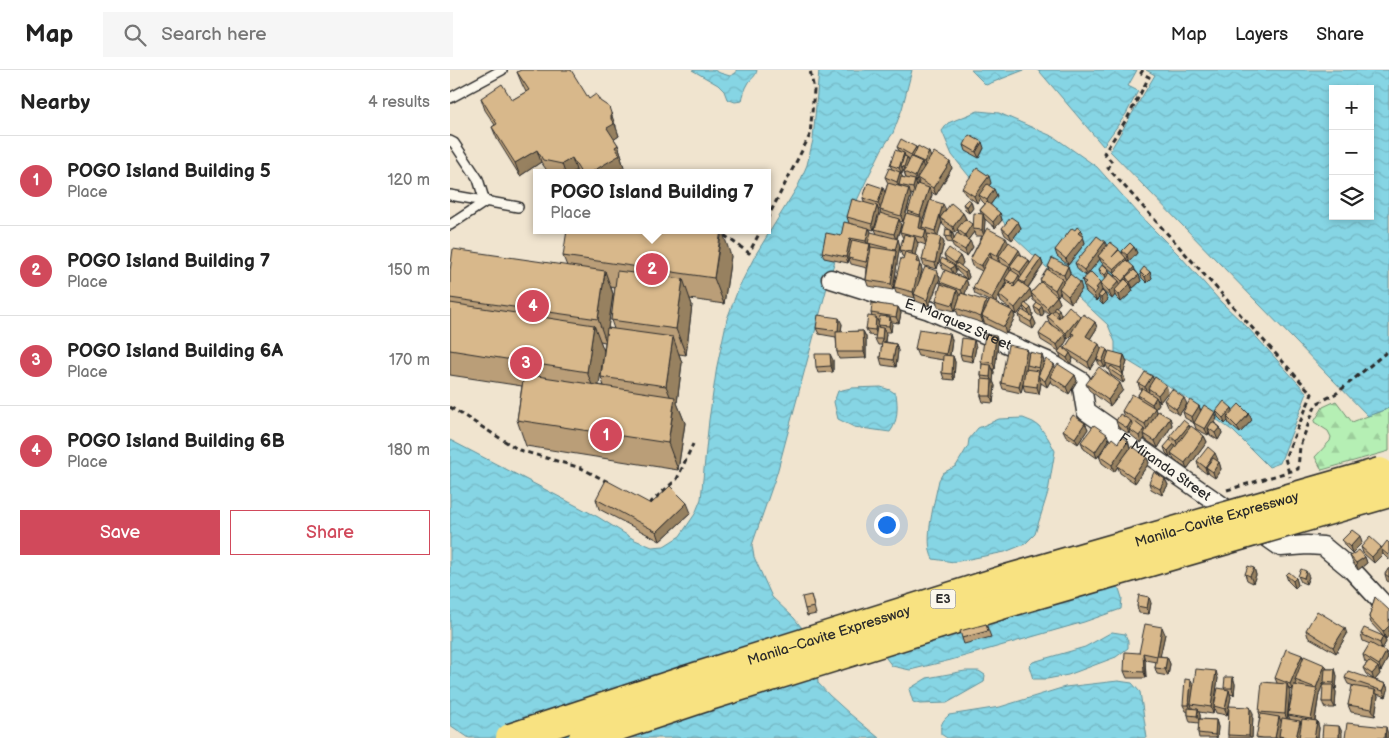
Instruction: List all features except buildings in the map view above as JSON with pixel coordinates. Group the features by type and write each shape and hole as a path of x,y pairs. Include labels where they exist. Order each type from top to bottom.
{"highway":[{"name":"Manila–Cavite Expressway","path":"510,738 686,680 1003,580 1385,482"},
{"name":"Manila–Cavite Expressway","path":"583,738 703,698 1008,603 1385,482"}],"street":[{"name":"E. Marquez Street","path":"831,279 929,310 1047,361 1081,381 1086,411"},
{"name":"F. Miranda Street","path":"1086,411 1281,547 1323,546 1352,570 1389,610"}],"lane":[{"path":"450,98 502,70"},
{"path":"450,141 478,179 485,202"},
{"path":"450,195 518,207"},
{"path":"450,225 485,202"}],"path":[{"path":"771,211 810,135 814,90 810,70"},
{"path":"1143,70 1142,73 1148,77 1128,117 1104,153 1112,162 1108,168 1312,394 1285,458 1292,484"},
{"path":"722,234 749,254 759,234"},
{"path":"1207,496 1298,469 1300,446 1316,404 1337,393 1389,350"},
{"path":"450,407 519,450 581,468 616,486"},
{"path":"642,499 650,503 677,480 693,444"}],"green space":[{"path":"1336,401 1352,422 1389,408 1389,451 1322,470 1315,457 1330,441 1331,437 1328,431 1314,422 1323,407"}],"water":[{"path":"692,70 714,70 730,76 736,73 736,70 757,70 746,88 742,101 735,102 727,99 724,91 718,85"},
{"path":"819,70 912,70 902,109 893,133 882,149 867,179 841,242 830,276 777,473 752,545 754,557 772,597 794,618 806,633 816,657 818,683 850,714 879,738 469,738 450,725 450,440 598,517 635,540 652,547 664,546 680,536 695,514 701,499 709,420 717,366 727,319 739,287 756,254 768,234 771,234 771,230 798,186 807,165 813,140"},
{"path":"971,70 1024,70 986,85"},
{"path":"1037,70 1137,70 1128,86 1138,91 1126,114 1103,146"},
{"path":"1146,70 1389,70 1389,408 1368,416 1110,151 1155,75"},
{"path":"978,111 999,113 1054,137 1097,167 1307,393 1280,463 1269,467 1233,431 1166,384 1115,353 1115,342 1108,325 1014,237 989,201 952,155 942,131 948,123"},
{"path":"881,387 896,394 897,414 895,424 890,432 854,427 838,419 834,402 838,391 851,388"},
{"path":"1023,418 1039,426 1055,451 1048,492 1035,534 1025,544 1005,552 954,562 933,559 930,551 929,531 939,480 943,473 956,466 968,446 969,439 978,428 999,419"},
{"path":"1116,579 1122,598 1121,609 1084,622 910,670 892,666 886,658 883,648"},
{"path":"1112,632 1125,634 1128,641 1128,648 1116,657 1068,675 1047,679 1033,679 1029,666 1033,662 1085,647"},
{"path":"965,671 979,671 985,675 984,682 947,703 920,704 913,702 909,689 927,678"},
{"path":"1118,681 1132,683 1140,692 1147,738 947,738 941,734 942,723 949,715 1000,707 1065,687"}],"place":[{"name":"POGO Island Building 7","path":"652,269"},
{"name":"POGO Island Building 6B","path":"533,306"},
{"name":"POGO Island Building 6A","path":"526,363"},
{"name":"POGO Island Building 5","path":"606,435"}]}
